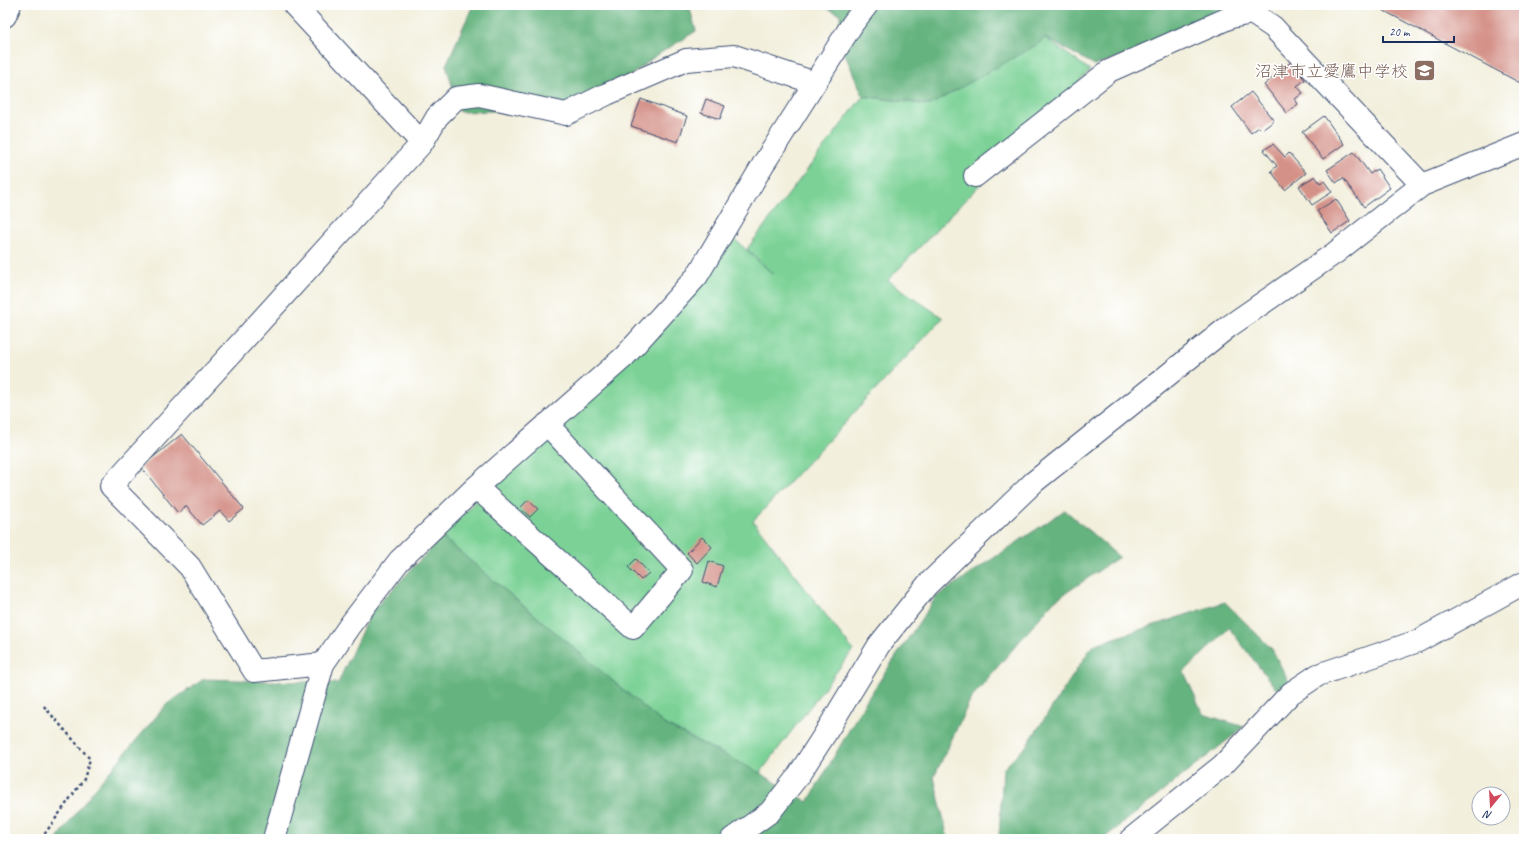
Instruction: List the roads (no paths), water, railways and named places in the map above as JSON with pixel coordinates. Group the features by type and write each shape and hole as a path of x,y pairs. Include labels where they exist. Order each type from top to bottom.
{"street":[{"path":"5,16 10,5"},
{"path":"294,5 422,143"},
{"path":"274,839 323,664 350,625 399,561 476,487 624,357 697,276 764,163 853,22 866,5"},
{"path":"975,176 1108,71 1231,17 1252,13 1273,26 1422,185"},
{"path":"323,664 254,671 190,568 111,486 422,143 437,117 456,98 479,95 566,114 607,94 686,60 734,56 815,82"},
{"path":"732,839 770,812 794,782 879,645 927,586 1034,482 1228,327 1336,252 1422,185 1524,144"},
{"path":"476,487 633,628 682,570 547,424"},
{"path":"1131,839 1223,764 1291,693 1318,675 1418,641 1524,583"}],"place":[{"name":"沼津市立愛鷹中学校","path":"1424,71"}]}
